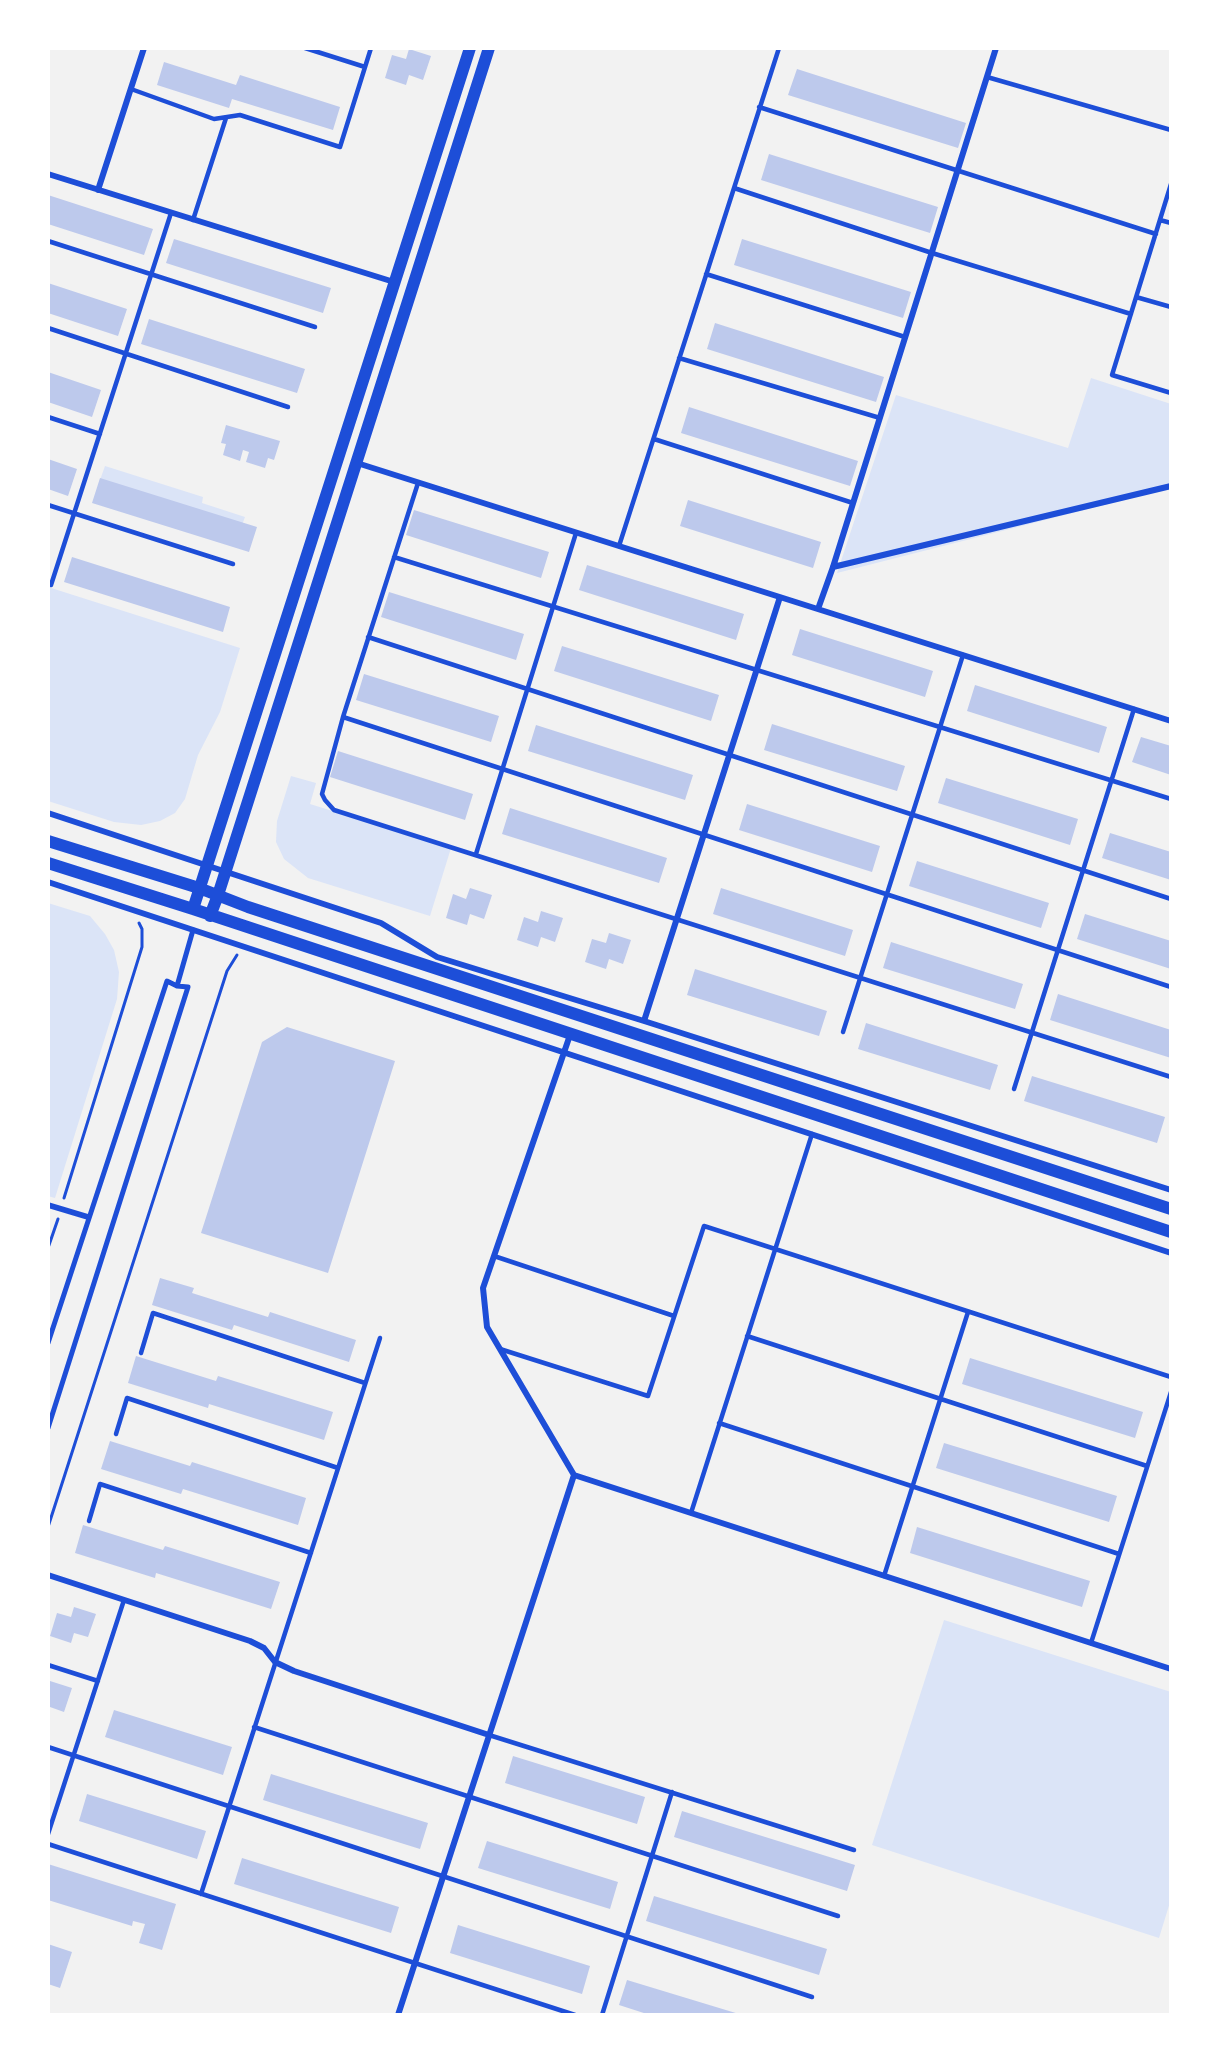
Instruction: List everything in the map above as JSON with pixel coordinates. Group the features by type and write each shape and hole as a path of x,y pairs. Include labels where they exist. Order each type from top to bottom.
{"main road":[{"path":"193,909 470,48"},
{"path":"210,916 489,48"},
{"path":"48,841 199,888 248,907 1171,1209"},
{"path":"48,863 1171,1232"}],"street":[{"path":"98,190 144,48"},
{"path":"818,609 996,48"},
{"path":"48,174 393,282"},
{"path":"357,463 1171,721"},
{"path":"833,567 1171,486"},
{"path":"644,1021 780,597"},
{"path":"48,813 381,923 437,957 1171,1188"},
{"path":"48,882 1171,1253"},
{"path":"177,986 193,930"},
{"path":"48,1343 167,981 177,986 188,987 48,1428"},
{"path":"570,1035 483,1288 487,1327 573,1475 1171,1669"},
{"path":"48,1205 88,1218"},
{"path":"398,2015 573,1475"},
{"path":"48,1575 250,1641 264,1648 275,1662 294,1671 489,1735"}],"lane":[{"path":"305,48 366,67"},
{"path":"131,89 214,119 240,115 340,147 371,48"},
{"path":"619,546 778,48"},
{"path":"987,77 1171,130"},
{"path":"759,107 1156,234"},
{"path":"193,220 225,118"},
{"path":"1171,184 1112,375 1171,393"},
{"path":"734,188 932,253 1131,314"},
{"path":"51,585 171,213"},
{"path":"1160,220 1171,223"},
{"path":"48,240 315,327"},
{"path":"706,274 905,337"},
{"path":"1136,297 1171,307"},
{"path":"48,328 288,406"},
{"path":"679,358 880,418"},
{"path":"48,417 100,434"},
{"path":"654,439 853,503"},
{"path":"418,483 343,717 322,794 334,810 1171,1077"},
{"path":"48,505 233,564"},
{"path":"476,854 576,532"},
{"path":"394,557 1171,799"},
{"path":"368,637 1171,899"},
{"path":"843,1032 963,655"},
{"path":"1014,1089 1134,709"},
{"path":"343,717 1171,987"},
{"path":"691,1513 812,1134"},
{"path":"499,1349 648,1396 704,1226 1171,1377"},
{"path":"494,1256 674,1316"},
{"path":"884,1576 968,1312"},
{"path":"141,1353 153,1313 365,1383"},
{"path":"747,1336 1147,1466"},
{"path":"201,1894 380,1338"},
{"path":"1091,1643 1171,1392"},
{"path":"116,1434 127,1398 338,1468"},
{"path":"719,1423 1119,1554"},
{"path":"89,1521 100,1484 311,1553"},
{"path":"48,1834 124,1600"},
{"path":"48,1665 98,1681"},
{"path":"254,1727 838,1916"},
{"path":"489,1735 854,1850"},
{"path":"48,1747 812,1997"},
{"path":"602,2015 672,1792"},
{"path":"48,1844 575,2015"}],"path":[{"path":"48,1248 142,948 142,929 133,911"},
{"path":"48,1527 226,971 244,947"}],"shaded area":[{"path":"1091,378 1171,404 1171,488 837,573 896,395 1068,448"},
{"path":"105,466 203,497 202,503 245,517 242,525 100,480"},
{"path":"48,587 240,648 220,712 198,755 185,799 175,813 160,821 141,825 114,822 48,801"},
{"path":"291,776 316,783 310,804 451,848 430,916 308,878 284,859 276,842 277,821"},
{"path":"48,903 90,916 105,934 114,950 119,972 117,999 55,1198 48,1196"},
{"path":"944,1620 1171,1692 1171,1899 1159,1938 872,1845"}],"building":[{"path":"409,49 431,56 423,80 409,75 406,85 385,78 392,55 406,59"},
{"path":"164,62 236,85 240,75 340,107 333,130 232,99 229,108 157,85"},
{"path":"797,69 966,123 958,148 788,95"},
{"path":"769,154 938,207 930,233 761,180"},
{"path":"48,195 153,229 144,255 48,224"},
{"path":"174,239 331,288 323,313 166,263"},
{"path":"742,239 911,292 903,318 734,265"},
{"path":"48,283 127,309 118,336 48,313"},
{"path":"149,319 305,369 297,393 141,344"},
{"path":"715,323 884,377 876,402 707,349"},
{"path":"48,372 101,390 92,417 48,402"},
{"path":"689,407 858,461 850,486 681,433"},
{"path":"226,425 280,441 274,460 268,458 265,468 246,462 249,452 243,450 240,461 223,455 226,444 221,443"},
{"path":"48,459 77,469 68,496 48,489"},
{"path":"100,478 257,527 249,552 92,503"},
{"path":"688,500 821,542 813,568 680,526"},
{"path":"414,510 549,552 541,578 406,535"},
{"path":"72,557 230,607 223,632 64,582"},
{"path":"587,565 744,614 736,640 579,590"},
{"path":"389,592 524,634 516,660 381,617"},
{"path":"800,629 933,671 925,697 792,655"},
{"path":"562,646 719,695 711,721 554,671"},
{"path":"364,674 499,716 491,742 356,700"},
{"path":"975,685 1107,727 1099,753 967,711"},
{"path":"772,724 905,766 897,791 764,750"},
{"path":"536,725 693,775 685,800 528,751"},
{"path":"1141,737 1171,746 1171,775 1132,762"},
{"path":"338,751 473,794 465,820 330,777"},
{"path":"946,778 1078,819 1070,845 938,803"},
{"path":"747,804 880,846 872,872 739,830"},
{"path":"510,808 667,858 659,883 502,834"},
{"path":"1110,833 1171,852 1171,880 1102,858"},
{"path":"917,861 1049,903 1041,928 909,886"},
{"path":"470,888 492,895 484,919 470,914 467,925 446,918 453,894 466,899"},
{"path":"721,888 853,930 845,956 713,914"},
{"path":"541,911 563,918 555,942 541,937 538,947 517,940 524,917 538,922"},
{"path":"1085,914 1171,941 1171,969 1077,939"},
{"path":"609,933 631,940 623,964 609,959 606,969 585,962 592,939 606,943"},
{"path":"891,942 1023,984 1015,1009 883,968"},
{"path":"695,969 827,1011 819,1036 687,995"},
{"path":"1058,994 1171,1030 1171,1058 1050,1020"},
{"path":"866,1023 998,1065 990,1090 858,1049"},
{"path":"287,1027 395,1061 328,1273 201,1233 262,1042"},
{"path":"1032,1076 1165,1117 1157,1143 1024,1101"},
{"path":"160,1278 194,1288 192,1293 268,1317 270,1312 356,1340 349,1362 234,1325 232,1330 152,1305"},
{"path":"136,1356 216,1381 218,1376 333,1412 324,1440 209,1404 208,1408 128,1383"},
{"path":"970,1358 1143,1412 1135,1438 962,1384"},
{"path":"110,1441 190,1466 192,1462 306,1498 298,1525 183,1489 181,1494 101,1469"},
{"path":"944,1443 1117,1496 1109,1522 936,1468"},
{"path":"83,1525 163,1550 165,1546 280,1582 271,1609 156,1573 155,1578 75,1553"},
{"path":"917,1527 1090,1581 1082,1607 910,1553"},
{"path":"74,1607 96,1614 88,1637 74,1633 71,1643 50,1636 57,1613 71,1617"},
{"path":"50,1681 72,1688 64,1712 50,1707 48,1713"},
{"path":"114,1710 232,1747 223,1775 105,1737"},
{"path":"513,1756 645,1797 637,1824 505,1783"},
{"path":"271,1774 428,1823 420,1849 263,1800"},
{"path":"87,1794 206,1831 197,1859 79,1821"},
{"path":"682,1811 855,1865 847,1891 674,1837"},
{"path":"487,1841 618,1882 610,1909 478,1868"},
{"path":"242,1858 399,1907 391,1933 234,1884"},
{"path":"48,1864 176,1904 162,1950 139,1943 145,1924 133,1921 132,1926 48,1900"},
{"path":"654,1896 827,1949 819,1975 646,1921"},
{"path":"458,1925 590,1966 582,1994 450,1953"},
{"path":"48,1944 72,1952 60,1988 48,1984"},
{"path":"627,1980 739,2015 650,2015 619,2005"}]}
